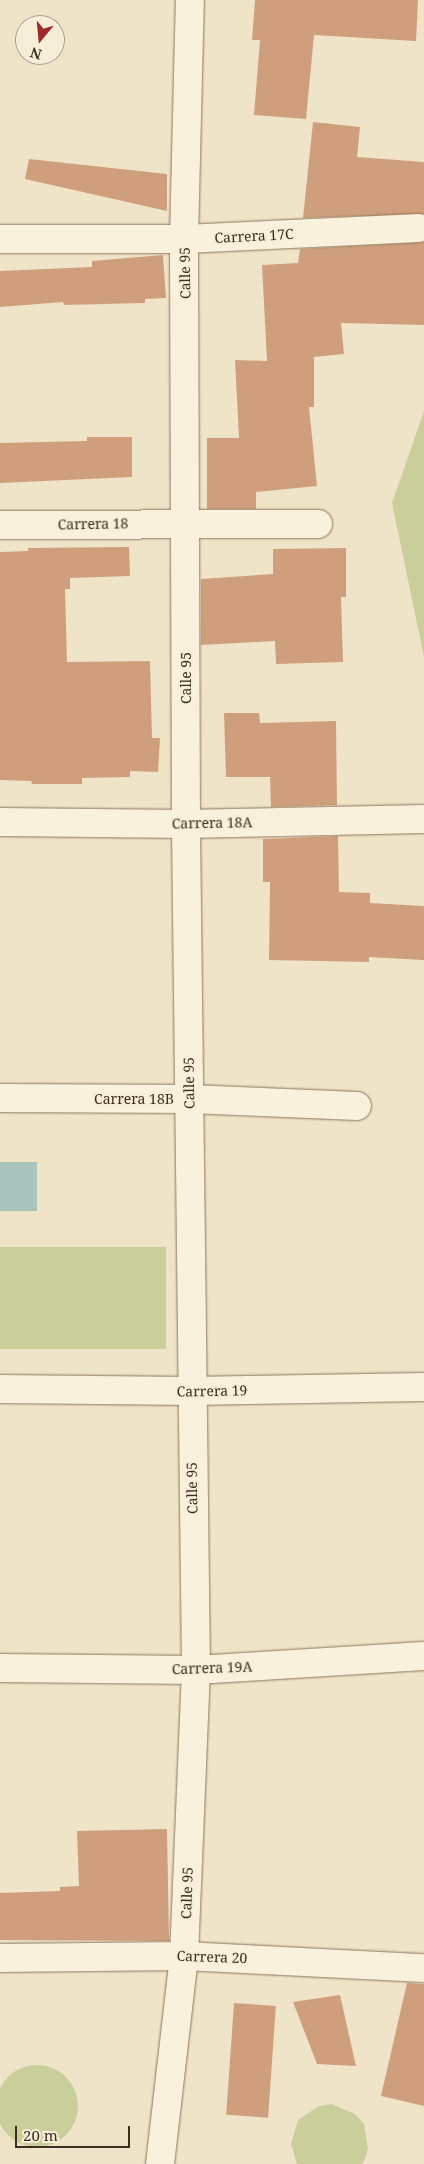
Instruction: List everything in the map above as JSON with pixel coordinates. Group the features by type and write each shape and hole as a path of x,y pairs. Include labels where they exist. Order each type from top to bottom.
{"street":[{"name":"Calle 95","path":"160,2164 184,1956 196,1670 190,1391 190,1099 186,824 187,522 184,239 190,0"},
{"name":"Carrera 17C","path":"0,239 184,239 419,228"},
{"name":"Carrera 18","path":"0,525 187,522 318,524"},
{"name":"Carrera 18A","path":"0,822 186,824 424,820"},
{"name":"Carrera 18B","path":"0,1098 190,1099 357,1106"},
{"name":"Carrera 19","path":"0,1388 190,1391 424,1387"},
{"name":"Carrera 19A","path":"0,1668 196,1670 424,1656"},
{"name":"Carrera 20","path":"0,1958 184,1956 424,1968"}],"green space":[{"path":"424,411 424,657 392,503"},
{"path":"0,1247 166,1247 166,1349 0,1349"},
{"path":"29,2065 45,2065 60,2072 71,2083 78,2098 75,2122 66,2135 45,2147 29,2147 14,2140 3,2129 -4,2114 -4,2098 3,2083 14,2072"},
{"path":"332,2104 355,2114 364,2124 368,2149 364,2161 362,2164 297,2164 291,2144 298,2120 319,2106"}],"water":[{"path":"0,1162 37,1162 37,1211 0,1211"}],"building":[{"path":"255,0 418,0 416,41 314,35 306,119 254,115 260,40 252,40"},
{"path":"313,122 360,127 357,157 424,162 424,214 303,218"},
{"path":"29,159 167,174 167,211 25,179"},
{"path":"424,242 424,325 341,323 344,354 314,357 314,407 309,407 317,486 256,492 256,509 207,509 207,438 239,438 235,360 267,361 262,265 298,263 300,249"},
{"path":"163,255 166,298 145,299 145,303 64,305 63,302 0,307 0,271 92,267 92,261"},
{"path":"87,437 132,437 132,477 0,483 0,443 87,441"},
{"path":"129,547 130,576 70,578 70,589 65,589 67,662 150,661 152,738 160,738 158,772 130,771 130,777 82,778 82,784 32,784 31,781 0,780 0,552 28,551 28,548"},
{"path":"346,548 346,597 341,597 343,662 276,664 275,641 201,645 201,579 273,574 273,549"},
{"path":"224,713 259,713 260,723 336,721 337,805 271,807 270,777 226,777"},
{"path":"338,836 339,892 370,893 370,903 424,906 424,960 369,957 369,962 269,960 270,882 263,882 263,839"},
{"path":"167,1829 169,1941 0,1940 0,1893 60,1891 60,1887 79,1886 77,1831"},
{"path":"407,1983 424,1984 424,2106 381,2096"},
{"path":"340,1995 356,2066 317,2064 293,2002"},
{"path":"234,2003 276,2006 268,2118 226,2115"}]}
